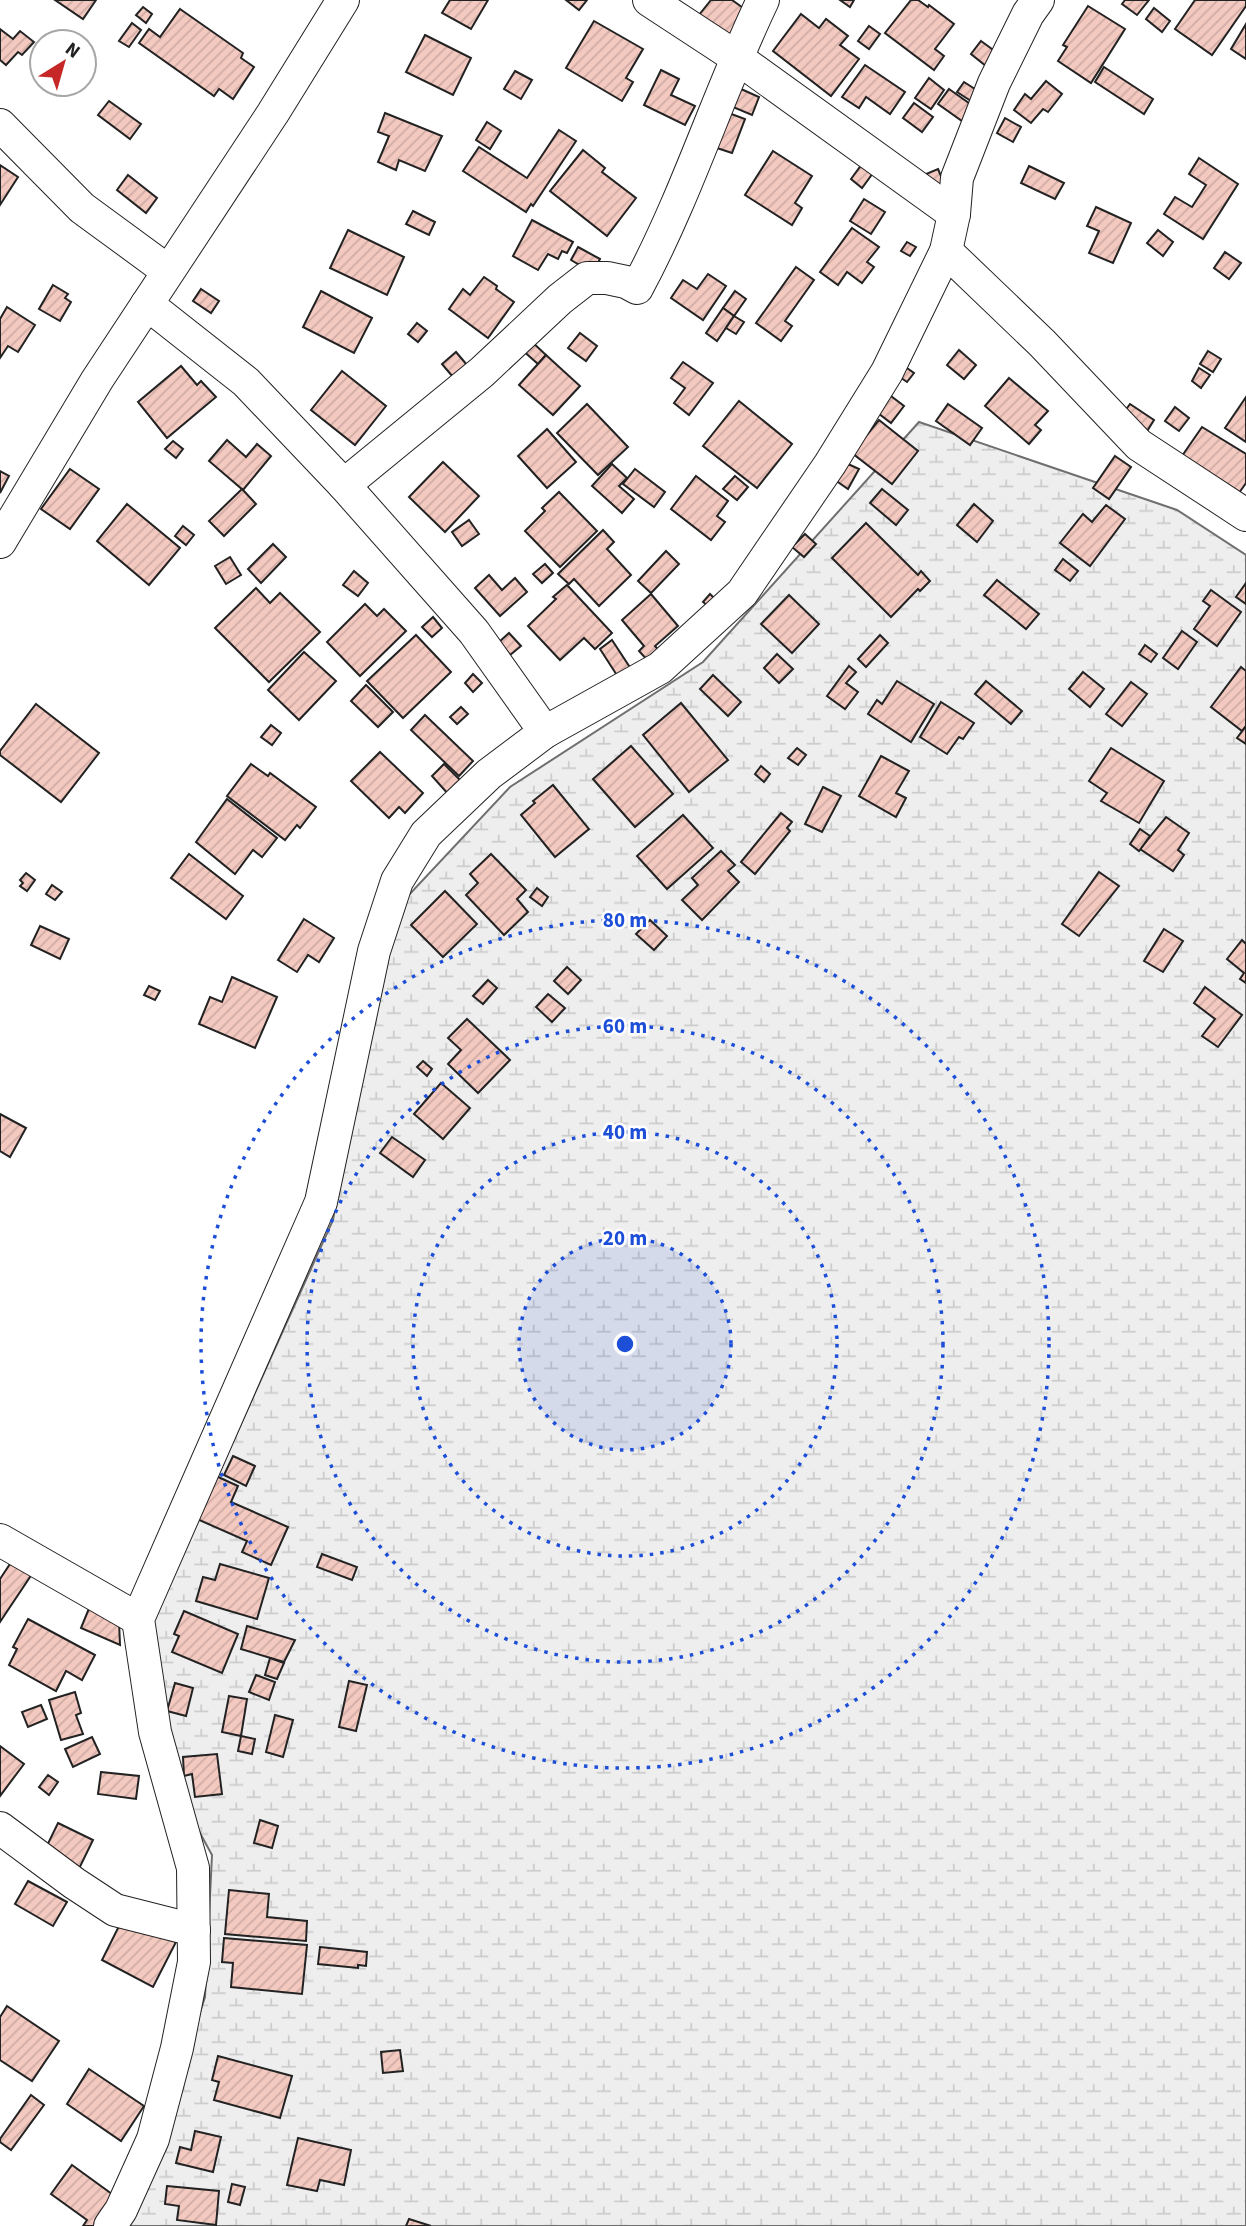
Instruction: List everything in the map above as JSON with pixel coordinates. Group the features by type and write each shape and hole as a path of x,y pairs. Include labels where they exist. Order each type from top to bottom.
{"street":[{"path":"0,542 97,380 344,0"},
{"path":"649,0 736,57 954,215"},
{"path":"344,485 482,372 560,299 587,278 607,278 626,282 637,288 662,242 736,57 763,0"},
{"path":"110,2226 121,2210 153,2139 180,2036 194,1962 192,1868 155,1732 138,1619 321,1202 374,951 397,881 426,834 489,774 545,732 660,668 742,593 830,464 887,372 946,251 954,215 957,178 994,83 1028,14 1038,0"},
{"path":"0,125 82,208 169,271"},
{"path":"946,251 1042,343 1139,445 1246,515"},
{"path":"147,304 246,383 344,485 474,632 545,732"},
{"path":"0,1541 138,1619"},
{"path":"0,1828 74,1884 115,1910 194,1930"}],"green space":[{"path":"919,422 1177,510 1246,555 1246,2226 130,2226 205,1997 212,1855 183,1802 149,1615 186,1532 236,1435 333,1220 381,958 406,898 510,787 703,662"}],"building":[{"path":"55,0 96,0 83,19"},
{"path":"450,0 488,0 471,29 442,13"},
{"path":"566,0 587,0 579,10"},
{"path":"711,0 732,0 746,10 731,37 699,15"},
{"path":"840,0 854,0 850,7"},
{"path":"911,0 918,0 928,7 929,5 954,24 935,49 944,56 934,70 885,33"},
{"path":"1125,0 1149,0 1137,15 1122,4"},
{"path":"1195,0 1246,0 1246,6 1212,55 1175,29"},
{"path":"1088,6 1125,29 1091,83 1058,61 1067,47 1063,45"},
{"path":"143,7 152,14 146,23 136,15"},
{"path":"1154,8 1170,21 1162,32 1146,19"},
{"path":"180,9 243,53 241,58 254,67 233,99 219,89 214,96 139,43 149,29 160,37"},
{"path":"801,14 819,28 826,19 848,36 840,45 859,59 831,96 773,51"},
{"path":"594,21 643,49 626,78 633,82 622,101 566,68"},
{"path":"132,23 141,30 129,47 119,41"},
{"path":"1246,24 1246,59 1231,49"},
{"path":"869,26 880,34 869,49 858,41"},
{"path":"0,29 13,39 20,31 28,37 28,48 22,55 18,52 6,65 0,60"},
{"path":"425,35 471,58 453,95 406,72"},
{"path":"981,41 996,52 986,66 971,54"},
{"path":"865,65 905,92 890,114 866,97 859,108 842,97"},
{"path":"1104,67 1153,99 1144,114 1095,82"},
{"path":"661,70 679,79 671,95 695,106 685,125 644,105"},
{"path":"515,71 532,80 521,99 504,89"},
{"path":"929,78 944,90 931,109 915,98"},
{"path":"1046,81 1062,94 1048,112 1043,109 1031,123 1014,110 1025,94 1031,99"},
{"path":"964,82 978,91 971,101 957,92"},
{"path":"741,89 759,97 752,115 733,107"},
{"path":"949,89 973,106 969,126 938,104"},
{"path":"109,101 141,124 130,139 98,115"},
{"path":"914,103 933,117 922,132 903,118"},
{"path":"726,112 745,119 732,153 714,147"},
{"path":"385,113 442,136 425,171 399,160 396,170 378,162 389,136 378,132"},
{"path":"1005,118 1021,127 1013,142 997,133"},
{"path":"487,122 501,131 490,149 476,140"},
{"path":"559,130 576,141 533,206 531,204 526,212 463,171 479,147 527,178"},
{"path":"583,150 605,168 602,172 636,198 607,236 550,191"},
{"path":"773,151 812,176 795,203 802,208 792,225 745,195"},
{"path":"1199,158 1238,184 1203,239 1164,214 1175,197 1192,207 1206,185 1189,174"},
{"path":"862,164 873,173 862,188 851,179"},
{"path":"0,165 18,177 0,205"},
{"path":"1029,166 1064,183 1055,199 1021,183"},
{"path":"938,169 944,183 931,189 926,174"},
{"path":"128,175 157,198 146,213 117,190"},
{"path":"864,199 885,212 871,234 850,221"},
{"path":"1096,207 1131,223 1113,263 1089,253 1099,231 1087,226"},
{"path":"413,211 435,222 429,235 406,224"},
{"path":"532,220 573,242 567,253 562,251 558,259 548,254 538,270 513,256"},
{"path":"852,228 879,247 867,262 874,267 862,283 847,272 838,285 820,272"},
{"path":"348,230 404,257 387,295 330,268"},
{"path":"1158,230 1173,242 1163,256 1147,243"},
{"path":"907,242 916,247 910,256 901,251"},
{"path":"578,247 600,259 593,273 571,260"},
{"path":"1225,252 1241,263 1229,279 1214,268"},
{"path":"796,267 814,280 785,321 792,326 781,341 756,323"},
{"path":"708,274 726,286 703,320 671,298 683,280 697,289"},
{"path":"484,277 514,302 488,338 449,309 463,289 470,295"},
{"path":"53,285 68,294 65,298 71,302 60,321 39,309"},
{"path":"201,289 219,301 211,313 193,301"},
{"path":"321,291 372,318 354,353 303,327"},
{"path":"735,291 746,299 734,316 723,308"},
{"path":"7,307 35,325 18,352 8,346 0,358 0,319"},
{"path":"723,308 734,316 717,341 706,333"},
{"path":"734,316 744,322 736,334 726,328"},
{"path":"417,323 427,331 418,342 408,334"},
{"path":"580,333 597,346 586,361 568,348"},
{"path":"529,339 546,355 538,364 521,349"},
{"path":"959,350 976,365 964,379 947,365"},
{"path":"1208,351 1221,359 1213,372 1200,364"},
{"path":"456,352 467,365 453,377 442,364"},
{"path":"546,355 580,386 553,415 519,385"},
{"path":"683,362 713,383 689,415 674,403 685,388 671,378"},
{"path":"181,366 197,385 201,381 216,397 167,438 138,402"},
{"path":"904,366 914,373 907,382 897,375"},
{"path":"1199,368 1210,375 1201,388 1192,381"},
{"path":"342,371 386,406 355,445 311,410"},
{"path":"1009,378 1048,411 1035,425 1041,430 1029,444 985,406"},
{"path":"887,393 904,406 891,423 874,410"},
{"path":"1246,397 1246,442 1225,428"},
{"path":"739,401 792,444 757,488 703,446"},
{"path":"587,404 628,447 598,475 557,433"},
{"path":"948,404 982,428 970,445 936,421"},
{"path":"1130,404 1154,420 1144,436 1119,419"},
{"path":"1175,407 1189,418 1179,431 1165,421"},
{"path":"879,420 918,451 892,484 852,453"},
{"path":"1202,427 1246,454 1246,483 1239,493 1182,456"},
{"path":"547,429 576,462 547,488 518,456"},
{"path":"227,440 246,457 257,444 271,456 243,490 209,461"},
{"path":"173,441 183,449 176,458 165,449"},
{"path":"1115,456 1131,467 1109,499 1093,488"},
{"path":"443,462 479,496 445,532 409,497"},
{"path":"612,464 627,478 619,486 634,499 622,513 592,486"},
{"path":"848,464 859,469 848,489 835,480"},
{"path":"70,469 99,489 70,529 41,509"},
{"path":"635,469 665,492 654,507 623,484"},
{"path":"0,471 9,476 0,493"},
{"path":"696,476 728,501 717,516 725,522 711,540 671,509"},
{"path":"735,476 748,487 737,500 723,489"},
{"path":"242,489 256,504 224,536 209,521"},
{"path":"882,489 908,510 896,525 870,503"},
{"path":"559,492 597,531 560,567 525,531 545,511 542,508"},
{"path":"127,504 180,548 149,585 97,541"},
{"path":"974,504 993,521 977,542 957,525"},
{"path":"1106,505 1125,519 1090,566 1060,543 1083,514 1092,522"},
{"path":"469,520 479,534 462,546 452,532"},
{"path":"866,523 918,575 921,571 930,581 920,591 918,589 891,617 832,558"},
{"path":"183,526 194,535 186,545 175,536"},
{"path":"603,530 614,542 607,549 631,575 599,606 574,579 569,584 558,574"},
{"path":"805,534 816,544 804,557 792,547"},
{"path":"273,544 286,557 261,583 248,569"},
{"path":"666,551 679,564 651,593 638,581"},
{"path":"230,557 241,575 226,584 215,566"},
{"path":"1063,559 1078,571 1070,581 1055,570"},
{"path":"545,564 553,573 542,583 533,574"},
{"path":"354,571 368,583 358,596 343,585"},
{"path":"489,575 502,590 515,578 527,592 500,616 475,588"},
{"path":"997,580 1039,614 1026,629 984,595"},
{"path":"1246,583 1246,604 1236,597"},
{"path":"567,585 612,633 595,649 584,638 560,660 528,626"},
{"path":"256,588 270,603 280,593 320,632 269,682 215,628"},
{"path":"1211,590 1241,612 1217,646 1194,629 1210,606 1203,601"},
{"path":"651,594 678,626 655,646 662,654 651,664 639,651 644,646 622,620"},
{"path":"710,594 717,601 710,608 703,602"},
{"path":"789,595 819,624 792,653 761,624"},
{"path":"365,604 377,616 384,609 406,631 360,676 327,642"},
{"path":"433,617 442,628 432,637 422,627"},
{"path":"1182,631 1197,642 1178,669 1163,658"},
{"path":"509,633 521,646 510,655 499,642"},
{"path":"416,635 451,672 403,718 367,681"},
{"path":"880,635 888,643 866,667 858,659"},
{"path":"612,640 633,672 620,680 600,649"},
{"path":"1145,645 1157,654 1151,662 1139,654"},
{"path":"304,652 336,681 299,720 268,690"},
{"path":"777,654 793,669 779,683 764,668"},
{"path":"849,666 856,672 846,683 858,692 845,709 827,696"},
{"path":"1241,667 1246,671 1246,726 1242,731 1211,707"},
{"path":"1083,672 1104,689 1090,707 1069,689"},
{"path":"473,674 482,683 473,692 465,683"},
{"path":"713,675 741,702 728,716 700,689"},
{"path":"897,681 934,704 911,742 868,714 877,700 882,704"},
{"path":"986,681 1022,711 1011,724 975,694"},
{"path":"1131,682 1147,694 1122,726 1106,714"},
{"path":"366,685 393,712 378,727 351,701"},
{"path":"941,702 974,723 963,739 959,737 947,754 920,737"},
{"path":"681,703 728,760 689,792 643,735"},
{"path":"36,704 99,753 61,802 0,755 0,751"},
{"path":"461,707 468,714 457,724 450,717"},
{"path":"425,715 473,761 459,776 411,730"},
{"path":"271,725 281,733 272,745 261,737"},
{"path":"1246,726 1246,744 1237,738"},
{"path":"631,746 673,794 635,827 593,779"},
{"path":"797,748 806,755 798,765 788,758"},
{"path":"1111,748 1164,781 1139,823 1101,801 1107,793 1089,781"},
{"path":"380,752 423,793 405,813 399,807 389,818 351,781"},
{"path":"881,756 909,771 896,793 906,798 896,817 859,796"},
{"path":"251,764 268,776 270,773 316,807 300,828 297,825 285,840 227,796"},
{"path":"444,764 462,782 449,795 432,776"},
{"path":"761,766 770,774 764,782 755,774"},
{"path":"553,785 589,829 555,857 521,815"},
{"path":"823,787 841,796 822,832 805,824"},
{"path":"227,799 277,838 262,857 253,850 235,874 196,842"},
{"path":"781,813 792,822 787,828 790,831 755,874 741,862"},
{"path":"683,815 713,848 667,889 637,856"},
{"path":"1166,817 1189,833 1178,850 1184,855 1173,871 1140,849"},
{"path":"1140,829 1150,836 1139,851 1130,844"},
{"path":"721,851 735,865 728,871 739,882 702,920 682,900 698,885 692,878"},
{"path":"189,854 243,896 226,919 171,878"},
{"path":"491,854 526,890 517,899 528,912 504,935 466,895 478,883 470,874"},
{"path":"1099,872 1119,886 1079,936 1062,924"},
{"path":"26,873 35,880 27,891 20,886 23,883 20,880"},
{"path":"52,885 62,892 55,900 46,894"},
{"path":"537,888 548,897 542,906 530,897"},
{"path":"445,891 477,924 443,957 411,925"},
{"path":"304,919 334,938 319,962 308,955 297,972 278,960"},
{"path":"650,920 667,936 654,950 636,934"},
{"path":"40,926 69,939 60,959 31,945"},
{"path":"1164,929 1183,941 1163,972 1144,961"},
{"path":"1242,940 1246,944 1246,983 1240,979 1244,973 1227,959"},
{"path":"567,967 581,980 568,994 554,981"},
{"path":"232,977 277,997 255,1048 199,1024 210,997 222,1002"},
{"path":"488,980 497,988 483,1004 473,996"},
{"path":"149,986 160,991 155,1000 144,995"},
{"path":"1205,987 1242,1015 1218,1047 1202,1036 1215,1019 1194,1003"},
{"path":"548,994 565,1008 552,1022 536,1007"},
{"path":"467,1019 510,1060 478,1093 448,1064 461,1050 448,1038"},
{"path":"423,1061 432,1069 427,1076 417,1067"},
{"path":"441,1083 470,1108 443,1139 414,1114"},
{"path":"0,1114 26,1128 10,1157 0,1151"},
{"path":"392,1137 425,1160 413,1177 380,1153"},
{"path":"233,1456 255,1466 246,1486 224,1475"},
{"path":"216,1476 238,1486 231,1502 288,1527 271,1565 242,1552 247,1541 197,1519"},
{"path":"322,1554 357,1567 352,1580 317,1567"},
{"path":"12,1561 32,1574 0,1622 0,1579"},
{"path":"220,1564 269,1578 257,1619 196,1601 203,1577 215,1580"},
{"path":"90,1606 119,1621 120,1645 81,1628"},
{"path":"184,1611 238,1634 222,1673 172,1652 179,1636 174,1634"},
{"path":"28,1619 95,1655 82,1680 66,1671 56,1691 9,1665 17,1649 13,1647"},
{"path":"247,1626 295,1640 284,1662 241,1649"},
{"path":"270,1658 284,1663 277,1679 265,1675"},
{"path":"256,1675 275,1682 269,1700 249,1692"},
{"path":"349,1681 367,1685 356,1731 339,1727"},
{"path":"175,1683 193,1688 186,1716 167,1711"},
{"path":"75,1692 81,1713 76,1715 83,1734 61,1740 49,1700"},
{"path":"229,1696 247,1699 241,1736 222,1732"},
{"path":"41,1705 47,1719 28,1727 22,1712"},
{"path":"275,1715 293,1720 283,1757 266,1752"},
{"path":"241,1736 255,1739 252,1754 238,1751"},
{"path":"92,1737 100,1754 73,1767 65,1749"},
{"path":"0,1746 24,1764 0,1796"},
{"path":"217,1754 222,1794 195,1797 192,1774 184,1776 183,1757"},
{"path":"101,1772 139,1776 136,1799 98,1794"},
{"path":"48,1775 58,1782 49,1795 39,1787"},
{"path":"260,1820 278,1826 272,1848 254,1843"},
{"path":"58,1823 93,1840 74,1879 39,1862"},
{"path":"28,1881 67,1902 53,1926 15,1904"},
{"path":"229,1890 269,1894 267,1917 307,1921 306,1941 225,1934"},
{"path":"124,1916 176,1942 153,1987 102,1960"},
{"path":"224,1938 307,1945 302,1994 231,1987 233,1963 222,1962"},
{"path":"320,1947 367,1952 366,1966 358,1965 358,1968 318,1964"},
{"path":"7,2006 59,2041 32,2081 0,2060 0,2017"},
{"path":"400,2050 403,2071 383,2073 381,2052"},
{"path":"218,2056 292,2076 280,2118 214,2100 219,2082 212,2080"},
{"path":"89,2069 144,2106 121,2141 67,2104"},
{"path":"31,2095 44,2105 11,2150 0,2142 0,2139"},
{"path":"195,2131 221,2137 213,2172 176,2163 180,2147 191,2150"},
{"path":"298,2138 351,2150 344,2185 320,2180 317,2191 287,2185"},
{"path":"72,2165 116,2197 95,2226 83,2226 87,2220 51,2194"},
{"path":"232,2184 245,2187 240,2205 228,2202"},
{"path":"167,2186 219,2191 216,2225 177,2220 179,2206 165,2204"},
{"path":"409,2219 431,2226 406,2226"}]}
